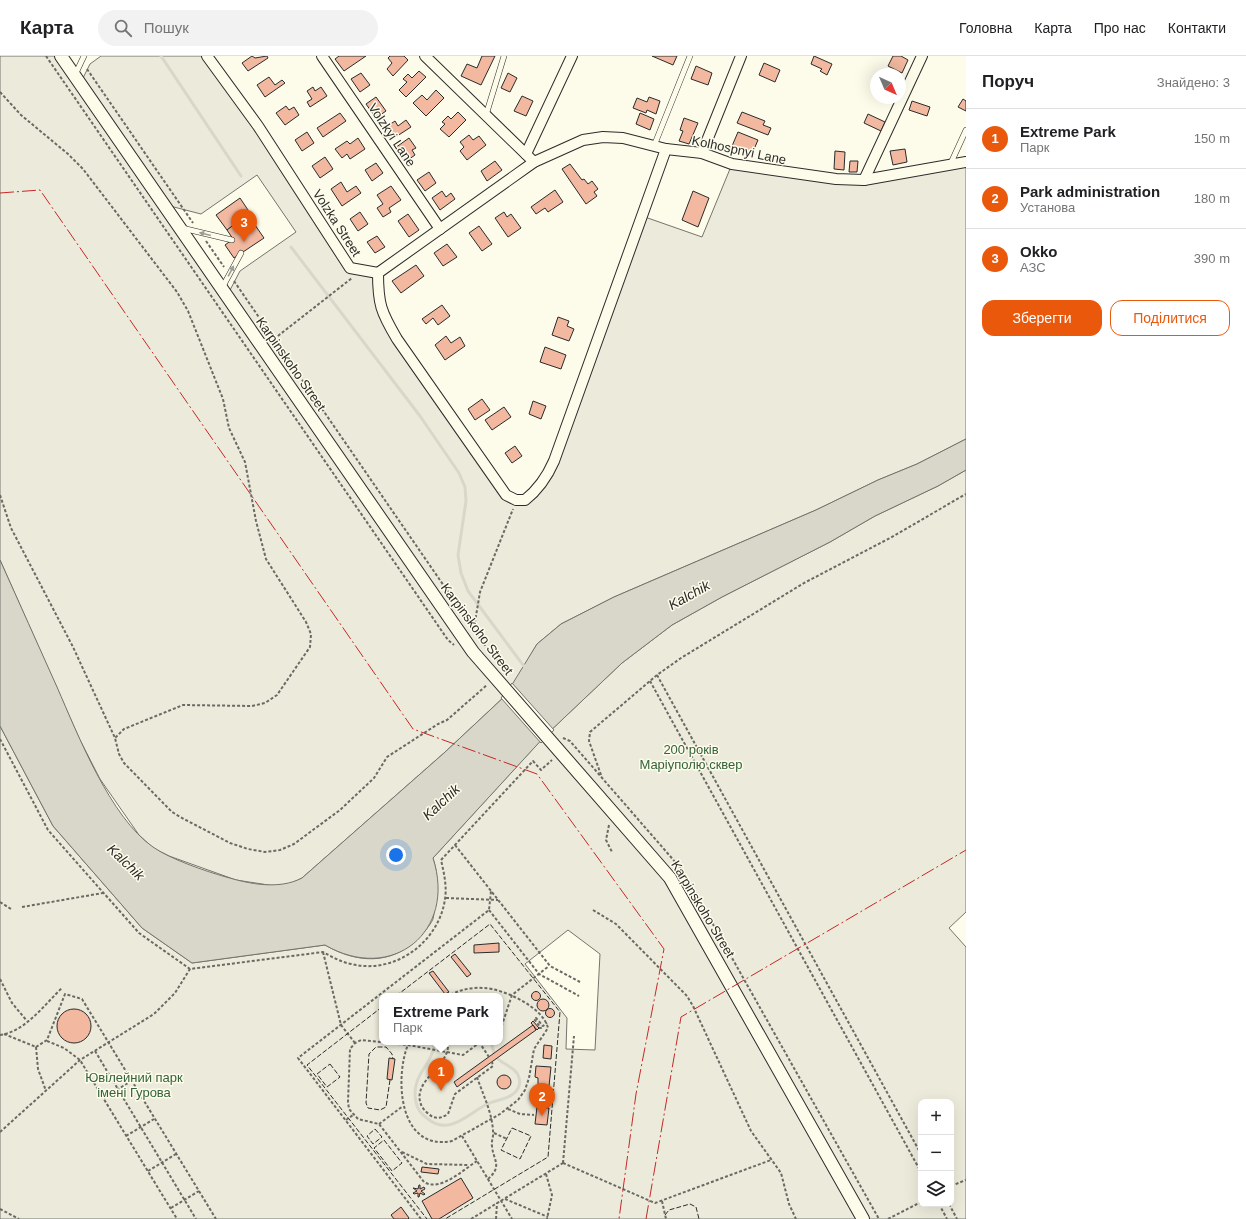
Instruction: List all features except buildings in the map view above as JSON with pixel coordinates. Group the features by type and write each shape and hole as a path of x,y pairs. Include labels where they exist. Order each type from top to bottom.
{"street":[{"name":"Karpinskoho Street","path":"61,56 473,652 657,861 674,883 863,1219"},
{"name":"Volzka Street","path":"207,56 258,126 350,268 378,273"},
{"name":"Volzkyi Lane","path":"322,56 440,229"},
{"path":"425,56 534,162"},
{"path":"526,154 572,56"},
{"path":"702,154 741,56"},
{"path":"864,180 922,56"},
{"name":"Kolhospnyi Lane","path":"378,273 534,162 583,140 603,137 623,138 666,149 702,154 732,164 836,179 864,180 966,162"},
{"path":"378,273 378,300 385,319 397,339 506,495 521,500 536,491 546,479 554,461 666,149"}],"lane":[{"path":"486,115 504,56"},
{"path":"654,146 690,56"},
{"path":"74,76 82,58"},
{"path":"950,165 966,130"},
{"path":"179,227 232,240"},
{"path":"222,289 241,254"}],"path":[{"path":"46,56 448,640 459,650"},
{"path":"82,58 229,275 474,629 505,669"},
{"path":"0,92 21,115 68,154 83,169 177,292 188,311 224,399 229,428 245,462 256,521 269,565 306,622 311,634 310,647 277,695 265,703 252,706 183,705 124,729 115,738"},
{"path":"274,339 339,288"},
{"path":"601,776 589,741 590,732 657,675 681,658 716,638 762,607 804,582 890,538 966,494"},
{"path":"0,495 11,528 73,648 115,738 119,754 124,763 172,812 230,843 248,849 265,852 280,850 294,844 340,810 374,778 387,757 438,724 447,720 488,684"},
{"path":"474,629 480,592 521,500"},
{"path":"657,675 918,1149"},
{"path":"650,681 920,1171"},
{"path":"0,739 48,830 139,933 190,969 323,952 337,960 363,966 384,964 400,960 418,948 435,928 442,914 446,898 446,879 441,860 533,761 541,770 554,757"},
{"path":"455,846 550,966 580,982"},
{"path":"382,993 488,910 491,891"},
{"path":"22,907 104,893"},
{"path":"446,898 498,900"},
{"path":"0,902 11,909"},
{"path":"488,910 539,974 579,996"},
{"path":"593,910 616,924 687,996 751,1130 781,1173 789,1204 796,1219"},
{"path":"323,952 341,1025 355,1043"},
{"path":"503,1022 512,995 550,966"},
{"path":"0,1132 80,1060 154,1014 175,993 190,969"},
{"path":"0,979 12,1003 27,1021"},
{"path":"0,1035 16,1030 62,988"},
{"path":"408,1045 404,1062 403,1106 409,1121 415,1129 430,1140 445,1142 462,1136 508,1109 518,1100 525,1090 529,1078 532,1056 538,1043 546,1034 548,1028 547,1023 531,1007 512,995 499,990 471,988 455,993"},
{"path":"36,1047 47,1040 65,994 82,999 216,1219"},
{"path":"379,995 298,1058 421,1219"},
{"path":"539,1028 541,1028 534,1019 536,1018 543,1026 547,1023"},
{"path":"4,1034 36,1047"},
{"path":"563,1163 574,1036"},
{"path":"47,1040 64,1048 80,1060 177,1219"},
{"path":"379,1041 361,1040 350,1048 348,1102 353,1115 364,1122 379,1124 424,1182 430,1186 439,1185 477,1161"},
{"path":"416,1045 464,1055 476,1045"},
{"path":"448,1045 448,1052 444,1060 422,1087 420,1101 427,1113 435,1118 444,1116 450,1110 455,1094 493,1066 492,1062"},
{"path":"480,1045 489,1057"},
{"path":"36,1047 38,1069 46,1091"},
{"path":"95,1051 196,1219"},
{"path":"477,1078 492,1118 494,1133 492,1144 497,1164 495,1171 488,1179"},
{"path":"104,1098 131,1081"},
{"path":"379,1124 403,1106"},
{"path":"508,1109 520,1114 534,1115"},
{"path":"345,1120 353,1115"},
{"path":"126,1136 154,1119"},
{"path":"494,1133 507,1139"},
{"path":"462,1136 512,1219"},
{"path":"400,1150 427,1164 448,1166 471,1165"},
{"path":"148,1171 176,1154"},
{"path":"563,1163 655,1203 771,1160"},
{"path":"471,1219 563,1163"},
{"path":"505,1199 547,1218 552,1195 546,1174"},
{"path":"954,1185 965,1180 966,1176"},
{"path":"171,1208 199,1191"},
{"path":"662,1201 666,1219"},
{"path":"496,1219 498,1203"},
{"path":"888,1219 918,1204"},
{"path":"941,1207 947,1219"},
{"path":"951,1207 957,1219"},
{"path":"0,1208 19,1219"}],"green space":[{"path":"0,56 55,56 505,696 444,753 302,878 290,884 275,886 236,880 169,856 153,848 139,835 100,779 79,738 0,560"},
{"path":"101,56 207,56 350,268 378,273 385,319 506,495 525,500 546,479 642,216 702,237 732,164 836,179 966,162 966,439 917,464 878,480 816,510 614,597 561,624 537,644 510,690 489,665 229,292 240,271 296,232 257,175 201,214 170,206 82,80 90,64"},
{"name":"200 років Маріуполю сквер","path":"966,470 966,912 949,928 966,947 966,1219 863,1219 681,894 549,732 622,663 672,625 722,597 830,542 875,516 938,486"},
{"name":"Ювілейний парк імені Гурова","path":"0,726 53,826 142,928 192,963 325,945 349,955 373,959 385,957 408,947 424,932 433,919 437,878 433,858 542,739 666,882 856,1219 0,1219","holes":["568,930 600,954 595,1050 566,1049 567,1018 525,964"]}],"water":[{"name":"Kalchik","path":"966,439 966,470 938,486 875,516 830,542 722,597 672,625 622,663 546,735 433,858 438,885 436,908 427,928 413,944 395,954 374,958 350,955 325,945 192,963 142,928 53,826 0,726 0,560 85,751 109,796 137,833 153,847 169,856 235,880 264,885 293,882 302,878 444,753 505,696 537,644 561,624 614,597 816,510 878,480 917,464"}],"pier":[{"path":"512,683 554,730 541,743 501,698"}],"waterway":[{"path":"161,56 241,176"},
{"path":"291,247 420,416 459,473 465,487 466,501 458,555 461,573 468,591 526,669"},
{"path":"434,1045 430,1057 416,1084 415,1093 417,1107 420,1112 436,1124 443,1125 458,1122 487,1104 507,1098 516,1091 520,1083 518,1075 513,1069 497,1058"},
{"path":"492,1045 494,1053"}],"fence":[{"path":"400,993 490,924 560,1012 548,1157 445,1219"},
{"path":"379,1009 307,1065 427,1219"},
{"path":"390,1080 386,1107 380,1110 368,1108 366,1103 369,1054 376,1047 386,1047 392,1054 393,1059"},
{"path":"330,1064 340,1077 327,1087 317,1074 330,1064"},
{"path":"512,1128 531,1136 520,1159 501,1150 512,1128"},
{"path":"375,1129 382,1137 373,1144 367,1136 375,1129"},
{"path":"384,1140 402,1163 392,1171 374,1148 384,1140"},
{"path":"665,1215 669,1210 690,1204 696,1207 699,1219"}],"power":[{"path":"0,193 40,190 413,729 537,774 664,949 636,1094 619,1219"},
{"path":"646,1219 681,1017 966,850"}],"place":[{"name":"Okko","path":"244,242"},
{"name":"Extreme Park","path":"441,1091"},
{"name":"Park administration","path":"542,1116"}]}
